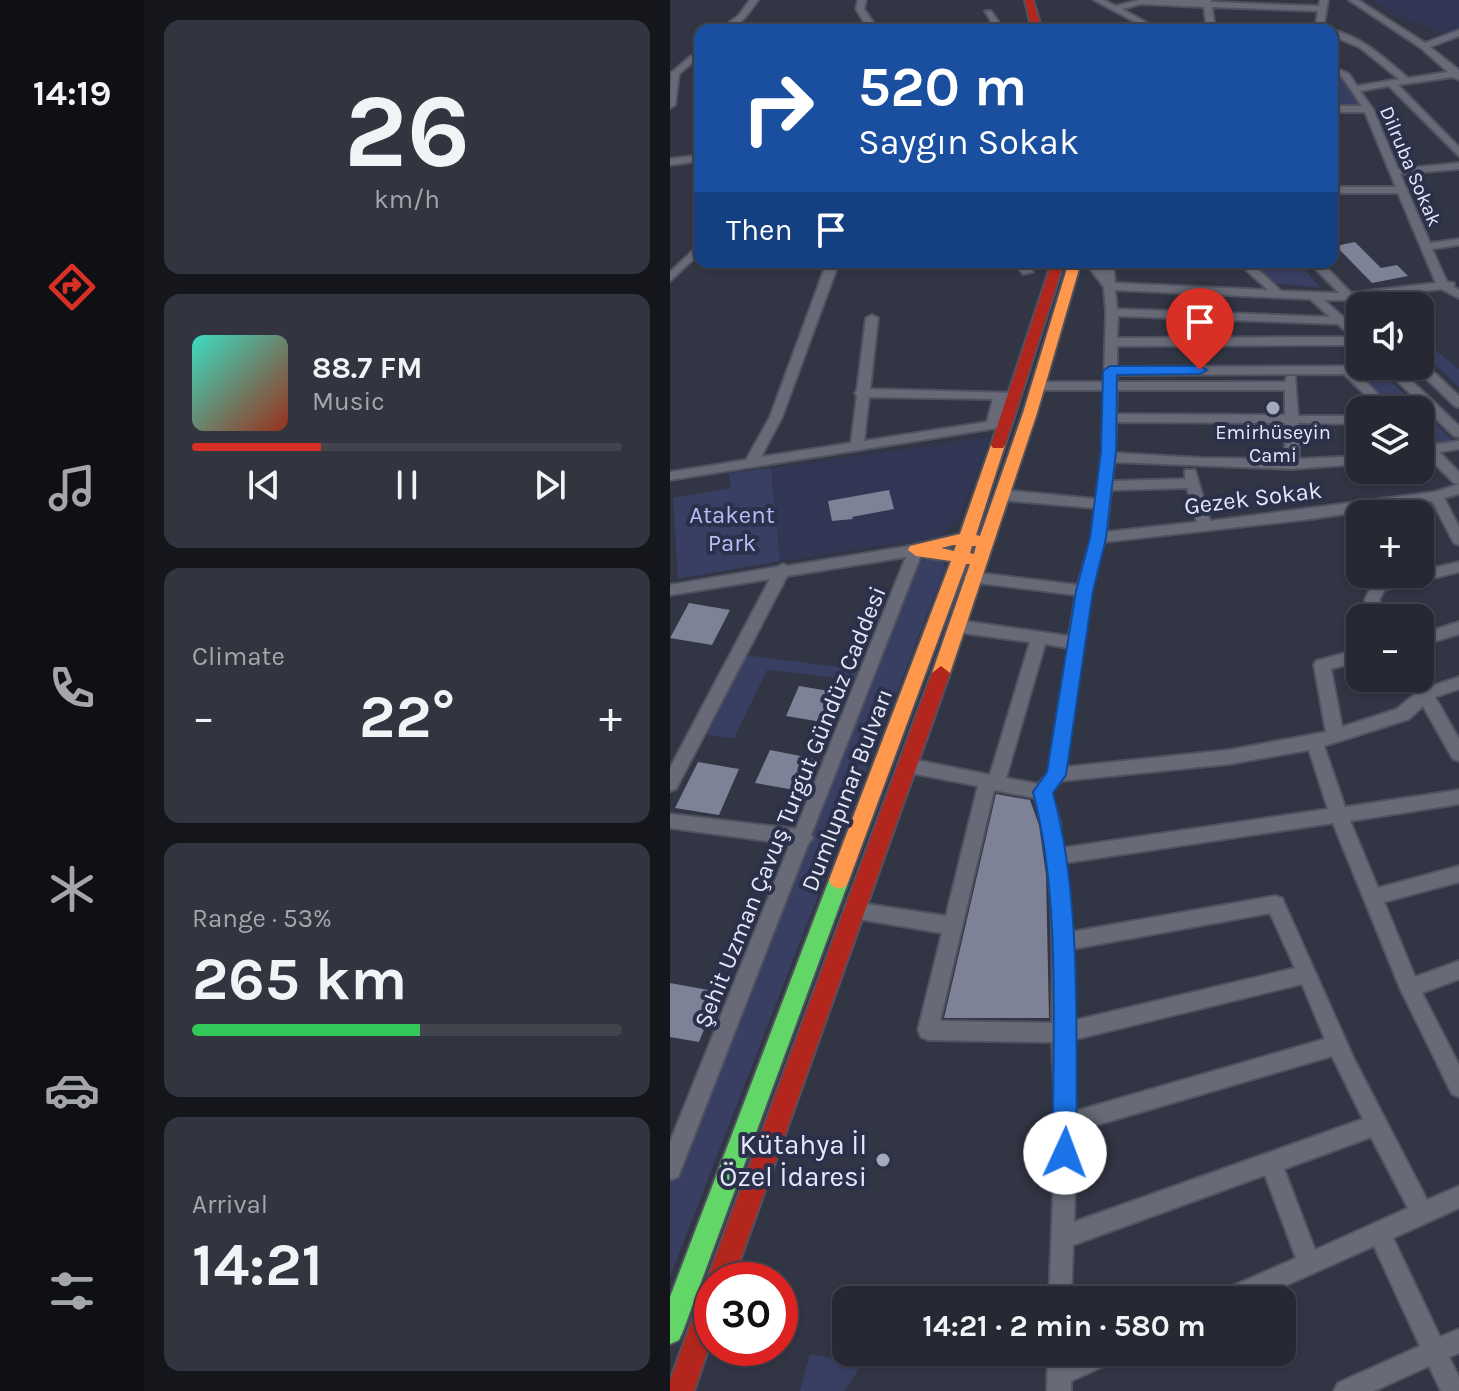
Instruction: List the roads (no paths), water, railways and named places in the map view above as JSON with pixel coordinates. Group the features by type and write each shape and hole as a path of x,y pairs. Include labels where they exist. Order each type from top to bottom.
{"main road":[{"path":"1029,0 1035,24"},
{"path":"1039,0 1045,24"},
{"name":"Dumlupınar Bulvarı","path":"726,1262 956,626 971,577 972,550 1007,396 1056,268"},
{"name":"Dumlupınar Bulvarı","path":"670,1331 972,550 1002,495 1039,386 1073,268"},
{"path":"916,550 953,539 972,550"},
{"path":"680,1391 694,1352"}],"street":[{"path":"732,24 742,17 754,0"},
{"path":"862,0 860,9 869,24"},
{"path":"1098,0 1144,24"},
{"path":"1353,0 1424,46 1458,75"},
{"path":"1115,9 1141,2 1323,4 1320,24"},
{"path":"1207,2 1210,24"},
{"path":"988,13 996,24"},
{"path":"1424,46 1459,33"},
{"path":"1338,34 1358,43 1406,81"},
{"path":"670,64 694,60"},
{"path":"670,105 675,73 694,61"},
{"name":"Dilruba Sokak","path":"1338,72 1346,76 1368,109 1443,286"},
{"path":"1354,89 1458,75"},
{"path":"1392,84 1459,153"},
{"path":"1338,109 1368,109"},
{"path":"1444,138 1459,136"},
{"path":"670,162 694,159"},
{"path":"1393,172 1459,166"},
{"path":"1338,190 1401,190"},
{"path":"1426,247 1459,242"},
{"path":"670,278 694,253"},
{"path":"751,463 776,417 831,268"},
{"path":"1096,268 1109,286"},
{"path":"1042,792 1056,775 1084,591 1098,538 1108,457 1112,312 1108,268"},
{"path":"1250,268 1277,293"},
{"path":"1320,268 1346,296"},
{"path":"1391,292 1459,283"},
{"path":"1109,286 1346,297"},
{"path":"1443,286 1459,295"},
{"path":"1221,290 1226,342"},
{"path":"1313,296 1346,326"},
{"path":"1112,312 1341,321"},
{"path":"857,447 872,318"},
{"path":"1111,342 1346,340"},
{"path":"1290,370 1292,465"},
{"path":"1039,386 1110,378 1346,370"},
{"path":"1110,378 1291,386"},
{"path":"1434,379 1459,403"},
{"path":"1357,380 1374,396"},
{"path":"1404,380 1459,433"},
{"path":"670,476 992,425 1007,396 861,393"},
{"path":"1109,418 1346,420"},
{"path":"1434,446 1459,445"},
{"path":"1108,457 1188,463 1292,465 1346,461"},
{"path":"1434,457 1459,480"},
{"path":"1188,463 1205,526"},
{"path":"1002,495 1102,495 1193,483"},
{"name":"Gezek Sokak","path":"1098,538 1436,496 1459,489"},
{"path":"1436,496 1459,540"},
{"path":"670,590 783,569 916,550"},
{"name":"Şehit Uzman Çavuş Turgut Gündüz Caddesi","path":"671,1162 804,838 916,550"},
{"path":"1374,604 1372,600 1378,586 1459,567"},
{"path":"670,784 783,569"},
{"path":"971,577 1084,591"},
{"path":"956,626 1076,643"},
{"path":"1434,636 1459,628"},
{"path":"1039,638 992,782 928,1030 1062,1033 1306,974"},
{"path":"1335,736 1322,665 1346,659"},
{"path":"1056,775 1229,757 1315,742 1403,714 1426,694 1459,683"},
{"path":"1426,694 1459,754"},
{"path":"1315,742 1339,816 1410,988 1458,1080"},
{"path":"906,765 1042,792"},
{"path":"1042,792 1051,823 1063,942 1062,1033 1066,1124 1060,1286"},
{"path":"1054,857 1459,797"},
{"path":"670,821 804,838"},
{"path":"1373,897 1459,874"},
{"path":"1063,942 1275,904 1294,938 1306,974 1376,1125 1423,1214"},
{"path":"853,910 953,926"},
{"path":"1410,988 1459,970"},
{"path":"1066,1124 1338,1045"},
{"path":"1061,1238 1376,1125"},
{"path":"1272,1164 1309,1264"},
{"path":"1259,1286 1459,1197"},
{"path":"1378,1231 1453,1391"},
{"path":"1346,1391 1459,1341"}],"place":[{"name":"Emirhüseyin Cami","path":"1273,408"},
{"name":"Kütahya İl Özel İdaresi","path":"883,1160"}],"park label":[{"name":"Atakent Park","path":"732,529"}]}
